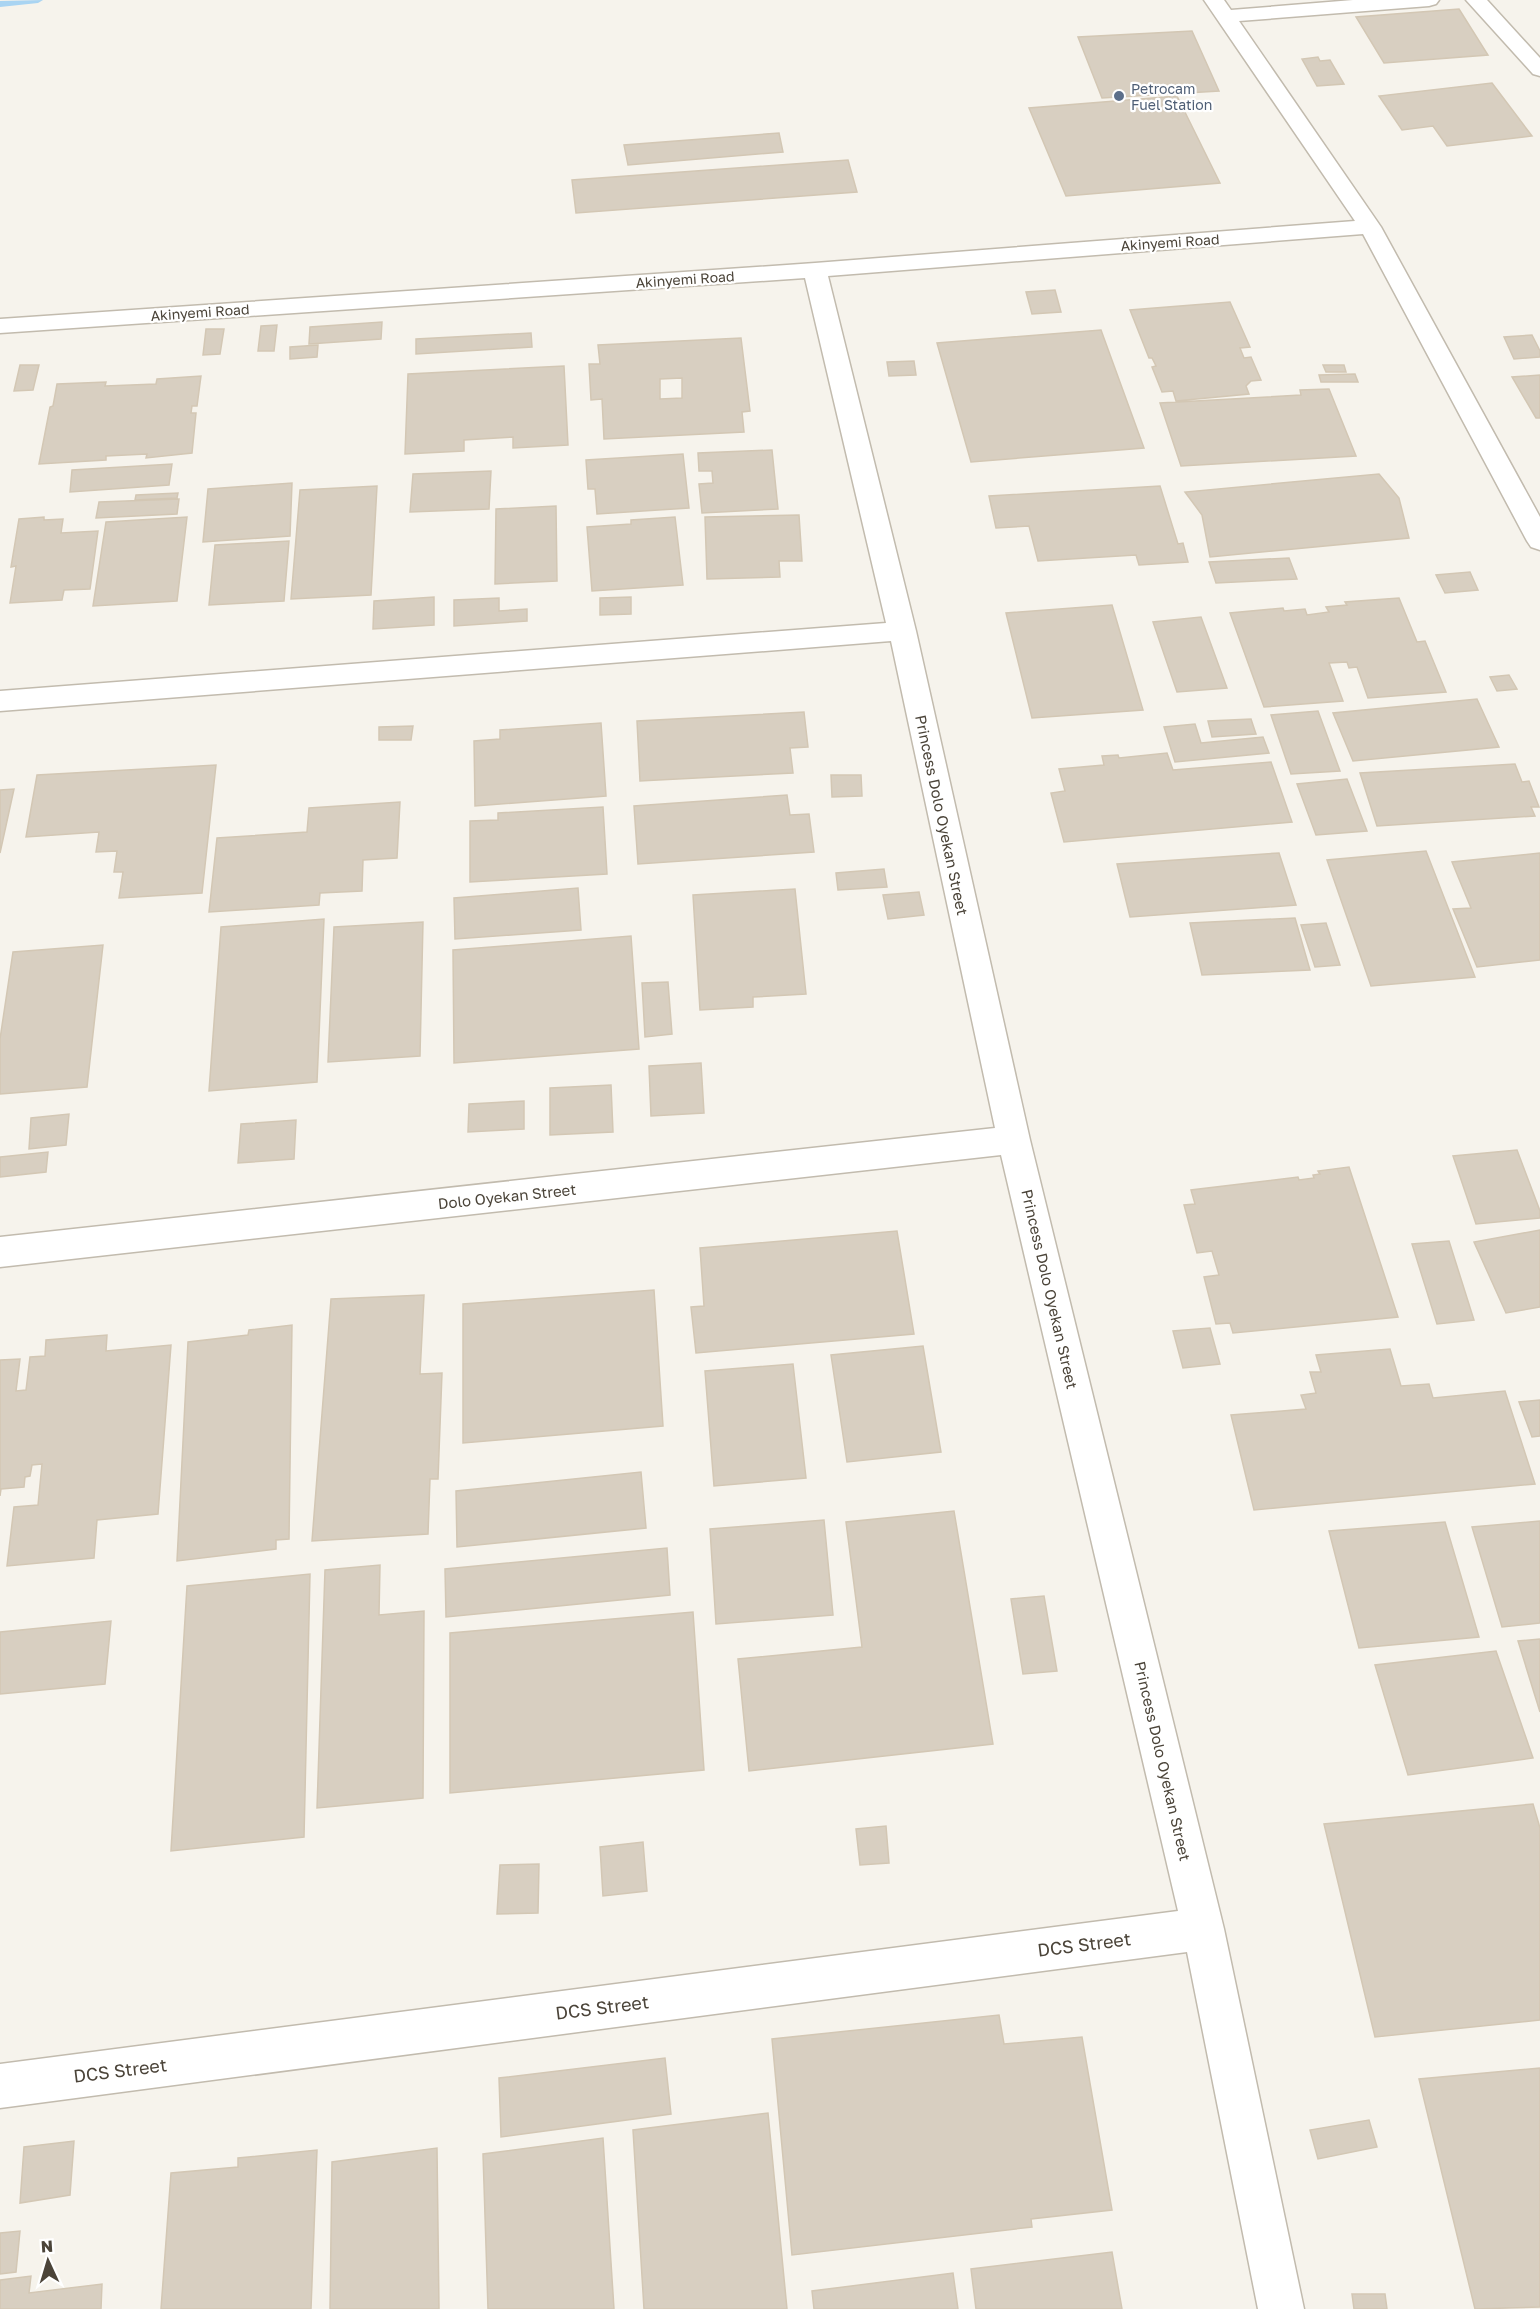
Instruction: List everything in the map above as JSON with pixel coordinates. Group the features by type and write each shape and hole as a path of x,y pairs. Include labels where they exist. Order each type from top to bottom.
{"street":[{"path":"1221,8 1429,0"},
{"path":"1476,0 1540,70"},
{"path":"1221,8 1370,227 1540,541"},
{"name":"Akinyemi Road","path":"0,326 815,270 1370,227"},
{"name":"Princess Dolo Oyekan Street","path":"815,270 902,631 1014,1140 1203,1929 1281,2309"},
{"path":"0,701 902,631"},
{"name":"Dolo Oyekan Street","path":"0,1252 1014,1140"},
{"name":"DCS Street","path":"0,2086 1203,1929"}],"building":[{"path":"1459,9 1488,55 1384,63 1356,17"},
{"path":"1192,31 1219,91 1102,98 1078,37"},
{"path":"1318,57 1320,61 1330,60 1344,84 1317,86 1302,59"},
{"path":"1492,83 1532,136 1447,146 1433,126 1402,130 1379,96"},
{"path":"1177,96 1220,183 1066,196 1029,108"},
{"path":"779,133 783,152 628,165 624,145"},
{"path":"848,160 857,192 576,213 572,180"},
{"path":"1055,290 1061,312 1032,314 1026,292"},
{"path":"1230,302 1250,347 1240,348 1244,358 1251,357 1261,380 1251,381 1246,386 1249,394 1176,401 1173,391 1162,392 1152,367 1156,366 1152,358 1149,358 1130,310"},
{"path":"382,322 381,339 309,344 310,327"},
{"path":"277,325 274,351 258,351 261,326"},
{"path":"206,329 224,329 220,354 203,355"},
{"path":"1101,330 1144,448 971,462 937,343"},
{"path":"531,333 532,347 416,354 416,339"},
{"path":"1532,335 1540,351 1540,357 1514,359 1504,337"},
{"path":"741,338 750,411 742,412 744,432 604,439 602,399 591,400 589,364 600,364 598,345","holes":["682,378 682,398 660,399 660,379"]},
{"path":"318,345 317,357 290,359 290,347"},
{"path":"914,361 916,375 889,376 887,362"},
{"path":"20,365 39,365 33,390 14,391"},
{"path":"1323,365 1344,365 1346,372 1326,372"},
{"path":"564,366 568,445 513,448 513,437 464,440 464,451 405,454 408,374"},
{"path":"1355,374 1358,382 1321,382 1319,375"},
{"path":"1540,375 1540,418 1536,418 1512,377"},
{"path":"201,376 197,406 192,406 191,413 196,413 192,453 146,458 147,454 106,456 106,460 39,464 57,384 106,382 105,386 156,384 157,379"},
{"path":"1329,389 1356,456 1181,466 1160,403 1301,395 1300,390"},
{"path":"772,450 778,509 702,513 699,484 713,483 712,471 699,471 698,453"},
{"path":"683,454 689,508 597,514 595,489 588,489 586,460"},
{"path":"172,464 169,485 70,492 72,470"},
{"path":"491,471 489,509 410,512 413,474"},
{"path":"1379,474 1399,498 1409,538 1210,557 1202,515 1185,492"},
{"path":"292,483 290,536 203,542 208,489"},
{"path":"377,486 371,595 291,599 300,490"},
{"path":"1160,486 1178,544 1183,543 1188,562 1139,565 1136,555 1038,561 1029,526 996,528 989,496"},
{"path":"178,493 177,498 135,500 136,495"},
{"path":"179,499 177,514 96,518 99,502"},
{"path":"556,506 557,581 495,584 496,509"},
{"path":"799,515 802,561 779,561 780,577 707,579 705,517"},
{"path":"44,517 44,520 63,519 61,533 98,531 90,589 64,590 62,600 10,603 16,566 11,567 19,519"},
{"path":"187,517 177,601 93,606 106,522"},
{"path":"675,517 683,585 592,591 587,527 631,524 631,520"},
{"path":"289,541 284,601 209,605 215,545"},
{"path":"1289,558 1297,579 1216,583 1209,562"},
{"path":"1470,572 1478,590 1445,593 1436,575"},
{"path":"434,597 434,625 373,629 374,601"},
{"path":"631,597 631,614 600,615 600,598"},
{"path":"499,598 499,611 527,609 527,621 454,626 454,600"},
{"path":"1399,598 1417,642 1425,641 1446,692 1368,698 1357,667 1349,668 1347,662 1329,663 1343,701 1264,707 1230,613 1283,608 1284,611 1305,609 1307,615 1329,612 1326,607 1347,605 1345,602"},
{"path":"1112,605 1143,710 1032,718 1006,613"},
{"path":"1201,617 1227,688 1177,692 1153,622"},
{"path":"1509,675 1517,689 1497,691 1490,677"},
{"path":"1477,699 1499,747 1353,761 1333,713"},
{"path":"1318,711 1340,771 1291,774 1271,715"},
{"path":"804,712 808,747 790,748 793,773 640,781 637,721"},
{"path":"1251,719 1256,734 1212,737 1208,721"},
{"path":"601,723 606,796 475,806 474,741 500,739 500,730"},
{"path":"1195,724 1201,743 1263,737 1269,753 1175,762 1164,727"},
{"path":"413,726 411,740 379,740 379,727"},
{"path":"1167,753 1173,770 1271,762 1292,822 1064,842 1051,793 1065,791 1059,769 1104,765 1102,756 1118,755 1119,758"},
{"path":"1515,764 1522,782 1529,781 1539,807 1531,807 1535,816 1377,826 1360,773"},
{"path":"216,765 202,893 119,898 123,872 114,872 117,851 96,852 99,832 26,837 37,775"},
{"path":"831,775 861,775 862,796 832,797"},
{"path":"1347,779 1367,831 1316,835 1297,784"},
{"path":"14,789 0,853 0,790"},
{"path":"787,795 790,815 809,814 814,852 638,864 634,806"},
{"path":"400,802 397,858 363,860 362,891 320,893 319,905 209,912 217,838 307,832 309,808"},
{"path":"603,807 607,874 470,882 470,821 498,820 498,813"},
{"path":"1426,851 1475,977 1371,986 1327,860"},
{"path":"1279,853 1296,905 1130,917 1117,864"},
{"path":"1540,853 1540,960 1477,967 1453,909 1471,908 1452,862"},
{"path":"884,869 887,887 838,890 836,873"},
{"path":"578,888 581,930 455,939 454,898"},
{"path":"795,889 806,994 753,997 753,1007 700,1010 693,895"},
{"path":"919,892 924,915 888,919 883,895"},
{"path":"1295,918 1310,970 1202,975 1190,923"},
{"path":"324,919 317,1082 209,1091 221,927"},
{"path":"423,922 420,1056 328,1062 334,927"},
{"path":"1326,923 1340,965 1315,967 1301,925"},
{"path":"631,936 639,1049 454,1063 453,950"},
{"path":"103,945 87,1087 0,1094 0,1039 13,952"},
{"path":"668,982 672,1034 645,1037 642,983"},
{"path":"701,1063 704,1113 651,1116 649,1066"},
{"path":"611,1085 613,1132 550,1135 550,1088"},
{"path":"524,1101 524,1129 468,1132 469,1104"},
{"path":"69,1114 66,1145 29,1149 31,1118"},
{"path":"296,1120 294,1159 238,1163 241,1124"},
{"path":"1517,1150 1540,1211 1540,1218 1476,1224 1453,1156"},
{"path":"48,1152 46,1172 0,1177 0,1157"},
{"path":"1349,1167 1398,1317 1233,1333 1230,1323 1216,1324 1204,1277 1219,1275 1212,1251 1197,1253 1184,1205 1195,1204 1191,1190 1298,1177 1299,1180 1314,1178 1313,1175 1320,1174 1318,1171"},
{"path":"1540,1230 1540,1307 1506,1313 1474,1242"},
{"path":"897,1231 914,1334 696,1353 691,1307 704,1306 700,1248"},
{"path":"1449,1241 1474,1320 1437,1324 1412,1244"},
{"path":"654,1290 663,1426 463,1443 463,1304"},
{"path":"424,1295 420,1374 442,1373 438,1479 430,1479 428,1534 312,1541 331,1299"},
{"path":"292,1325 289,1539 276,1540 276,1549 177,1561 188,1342 248,1335 249,1330"},
{"path":"1210,1328 1220,1364 1183,1368 1173,1331"},
{"path":"107,1335 106,1351 171,1345 158,1514 97,1520 94,1558 7,1566 14,1507 38,1505 42,1464 32,1465 30,1476 25,1477 24,1487 1,1489 0,1496 0,1360 20,1359 16,1391 26,1390 30,1357 45,1356 46,1340"},
{"path":"923,1346 941,1452 847,1462 831,1355"},
{"path":"1390,1349 1401,1386 1429,1384 1433,1398 1505,1391 1535,1484 1254,1510 1231,1415 1306,1409 1301,1395 1316,1393 1310,1372 1321,1372 1316,1355"},
{"path":"793,1364 806,1478 714,1486 705,1371"},
{"path":"1540,1400 1540,1436 1532,1437 1519,1402"},
{"path":"641,1472 646,1528 457,1547 456,1491"},
{"path":"954,1511 993,1744 749,1771 738,1659 862,1647 846,1522"},
{"path":"824,1520 833,1615 716,1624 710,1529"},
{"path":"1540,1521 1540,1623 1502,1627 1472,1527"},
{"path":"1445,1522 1479,1637 1359,1648 1329,1531"},
{"path":"667,1548 670,1595 446,1617 445,1569"},
{"path":"380,1565 379,1615 424,1611 423,1798 317,1808 325,1570"},
{"path":"310,1574 304,1837 171,1851 187,1586"},
{"path":"1044,1596 1057,1671 1023,1674 1011,1599"},
{"path":"693,1612 704,1770 450,1793 450,1633"},
{"path":"111,1621 105,1684 0,1694 0,1632"},
{"path":"1540,1639 1540,1712 1518,1641"},
{"path":"1496,1651 1533,1758 1408,1775 1375,1665"},
{"path":"1533,1804 1540,1828 1540,2020 1375,2037 1324,1824"},
{"path":"886,1826 889,1863 860,1865 856,1829"},
{"path":"643,1842 647,1891 603,1896 600,1847"},
{"path":"539,1864 538,1913 497,1914 500,1865"},
{"path":"999,2015 1004,2044 1082,2037 1112,2210 1031,2219 1032,2227 792,2255 772,2039"},
{"path":"665,2058 671,2114 501,2137 499,2078"},
{"path":"1540,2068 1540,2307 1475,2309 1419,2079"},
{"path":"768,2113 787,2309 644,2309 633,2130"},
{"path":"1369,2120 1377,2147 1318,2159 1310,2130"},
{"path":"603,2138 614,2309 488,2309 483,2154"},
{"path":"74,2141 70,2195 20,2203 24,2147"},
{"path":"437,2148 439,2309 330,2309 332,2162"},
{"path":"317,2150 311,2309 161,2309 171,2173 238,2167 238,2158"},
{"path":"20,2231 16,2272 0,2274 0,2233"},
{"path":"1112,2252 1122,2309 976,2309 971,2269"},
{"path":"953,2273 958,2309 814,2309 812,2291"},
{"path":"31,2276 29,2293 102,2284 101,2309 0,2309 0,2280"},
{"path":"1352,2294 1385,2294 1387,2309 1354,2309"}],"waterway":[{"path":"0,4 38,0"}],"place":[{"name":"Petrocam Fuel Station","path":"1119,96"}]}
